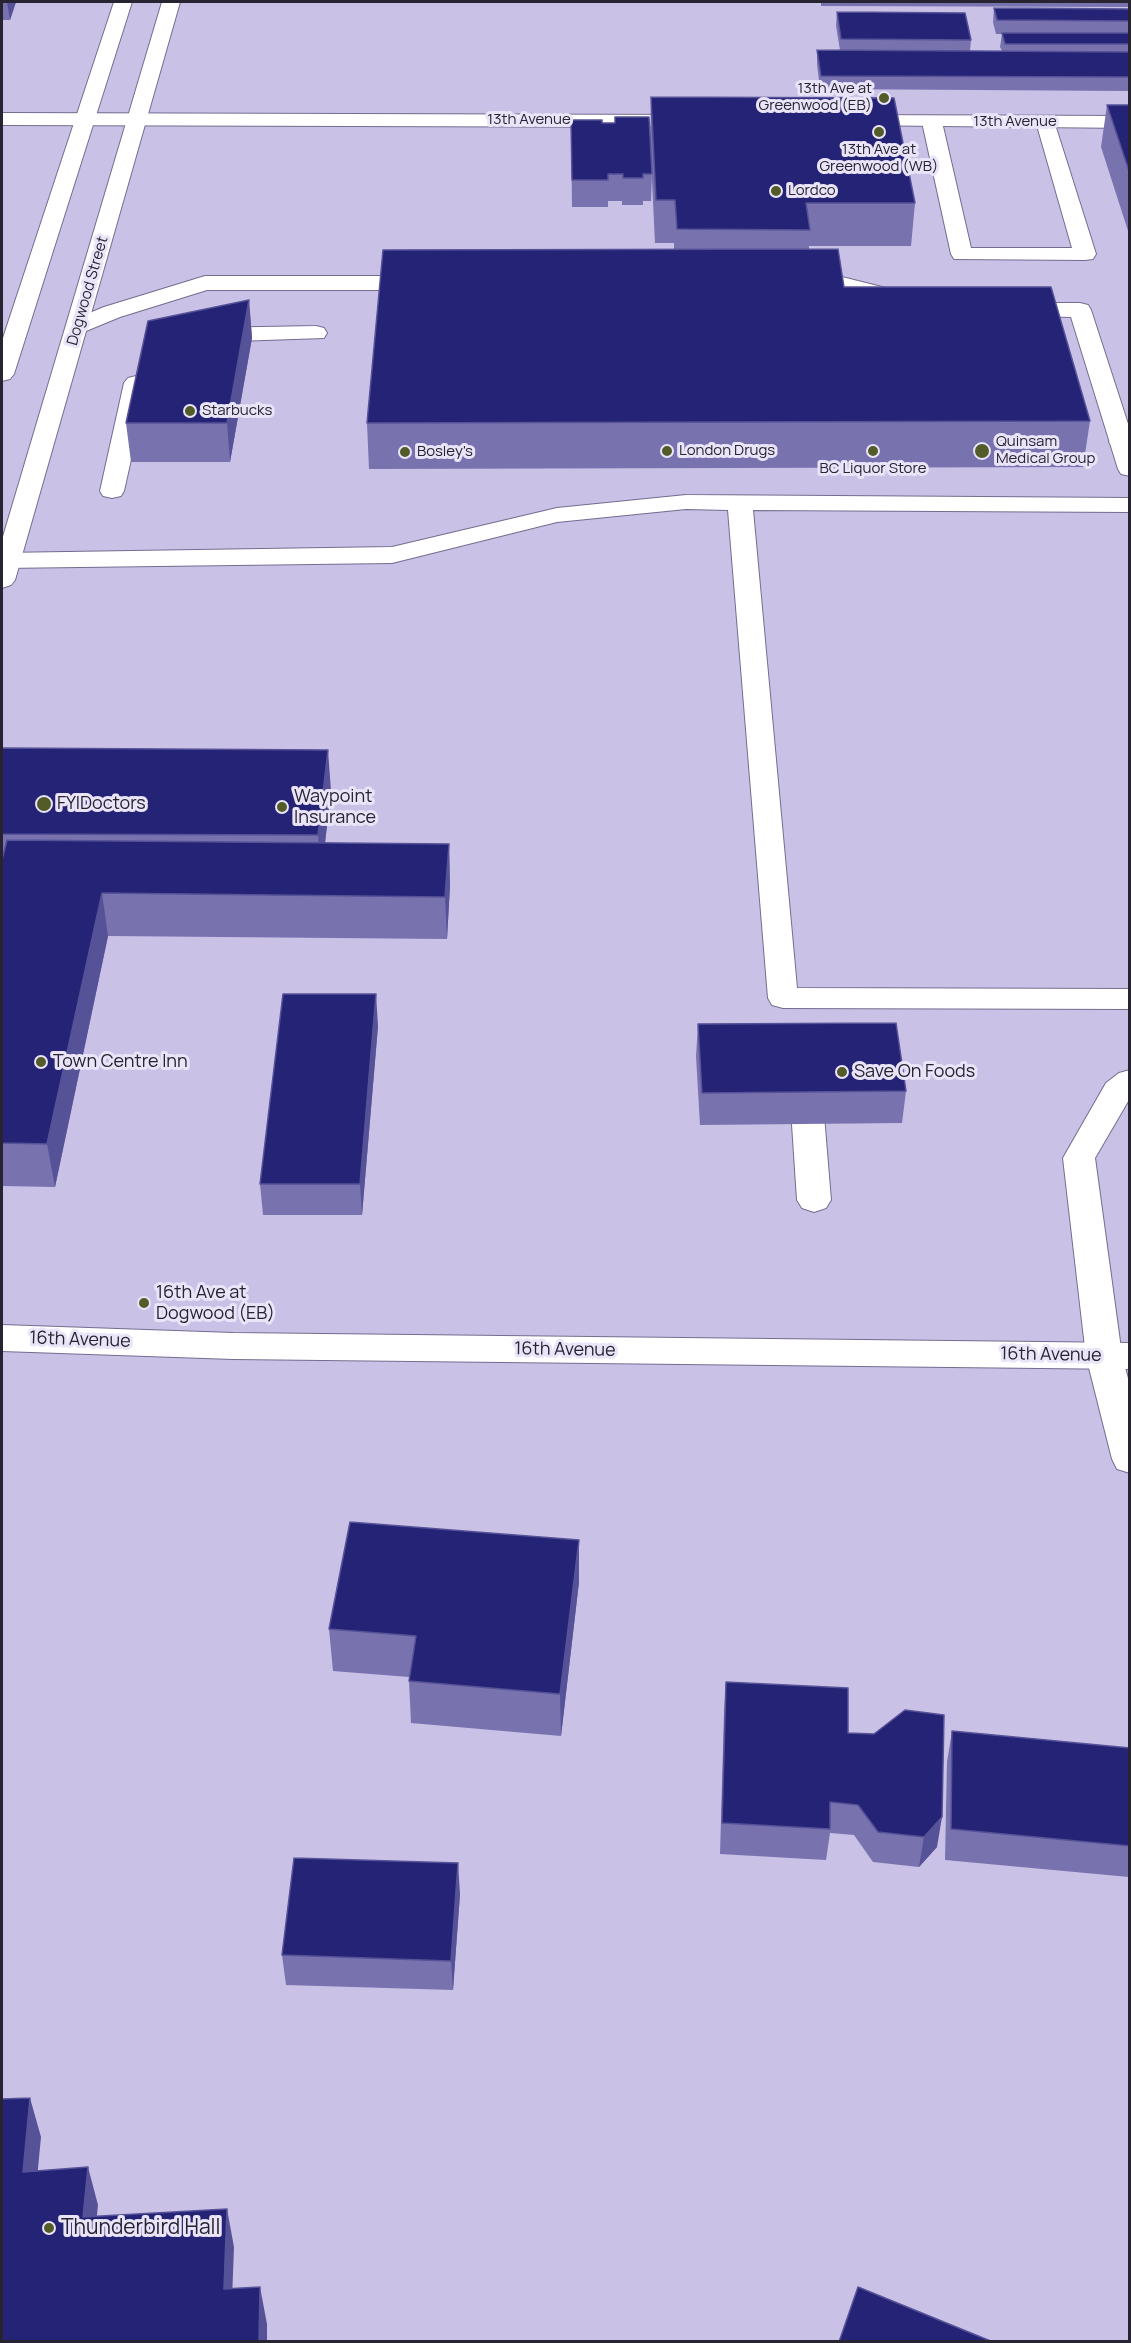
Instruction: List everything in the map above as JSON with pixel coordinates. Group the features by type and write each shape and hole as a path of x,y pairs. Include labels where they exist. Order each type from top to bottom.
{"main road":[{"path":"2,374 123,2"},
{"name":"Dogwood Street","path":"3,568 78,326 171,2"},
{"name":"13th Avenue","path":"2,119 714,121"},
{"name":"13th Avenue","path":"829,121 1130,122"},
{"path":"932,122 962,254 1085,254 1046,122"},
{"path":"78,326 112,312 205,283 452,283"},
{"path":"771,284 842,284 917,302"},
{"path":"996,310 1080,310 1125,442 1130,469"},
{"path":"188,338 208,334 316,333"},
{"path":"112,491 141,363"},
{"path":"3,568 393,555 558,515 686,502 1130,505"},
{"path":"740,503 783,998 1130,999"},
{"path":"798,998 814,1200"},
{"path":"1130,1081 1117,1091 1079,1158 1117,1356 1130,1459"},
{"name":"16th Avenue","path":"2,1338 233,1346 1117,1356"}],"building":[{"path":"994,8 1129,9 1130,21 997,20"},
{"path":"837,12 965,13 971,40 841,39"},
{"path":"1002,33 1130,33 1130,44 1005,44"},
{"path":"817,50 1130,52 1130,77 821,76"},
{"name":"Lordco","path":"651,97 894,98 915,203 806,203 810,230 677,229 675,200 656,200"},
{"path":"1107,105 1130,105 1130,174"},
{"path":"615,117 649,117 652,174 643,174 643,178 623,178 623,174 608,174 608,180 572,180 571,120 602,120 602,123 615,123"},
{"path":"838,249 844,287 1051,287 1090,421 367,423 383,250"},
{"path":"249,300 227,423 126,423 148,321"},
{"path":"2,748 328,750 318,835 2,834"},
{"path":"7,840 449,844 445,897 102,893 47,1144 2,1143 2,860"},
{"path":"283,994 376,994 360,1184 260,1184"},
{"path":"896,1023 906,1091 702,1093 698,1024"},
{"path":"350,1522 579,1540 560,1694 409,1681 416,1636 329,1629"},
{"path":"726,1682 848,1688 848,1733 874,1734 905,1710 944,1715 942,1817 924,1837 878,1832 858,1805 830,1802 830,1829 722,1823"},
{"path":"952,1731 1130,1748 1130,1846 951,1829"},
{"path":"294,1858 458,1863 451,1961 282,1955"},
{"name":"Thunderbird Hall","path":"30,2098 23,2172 88,2167 83,2217 227,2209 224,2289 260,2287 259,2342 2,2342 2,2099"},
{"path":"858,2287 993,2342 839,2342"}],"place":[{"name":"13th Ave at Greenwood (EB)","path":"884,98"},
{"name":"13th Ave at Greenwood (WB)","path":"879,132"},
{"name":"Lordco","path":"776,191"},
{"name":"Starbucks","path":"190,411"},
{"name":"London Drugs","path":"667,451"},
{"name":"BC Liquor Store","path":"873,451"},
{"name":"Quinsam Medical Group","path":"982,451"},
{"name":"Bosley's","path":"405,452"},
{"name":"FYIDoctors","path":"44,804"},
{"name":"Waypoint Insurance","path":"282,807"},
{"name":"Town Centre Inn","path":"41,1062"},
{"name":"Save On Foods","path":"842,1072"},
{"name":"16th Ave at Dogwood (EB)","path":"144,1303"},
{"name":"Thunderbird Hall","path":"49,2228"}]}
